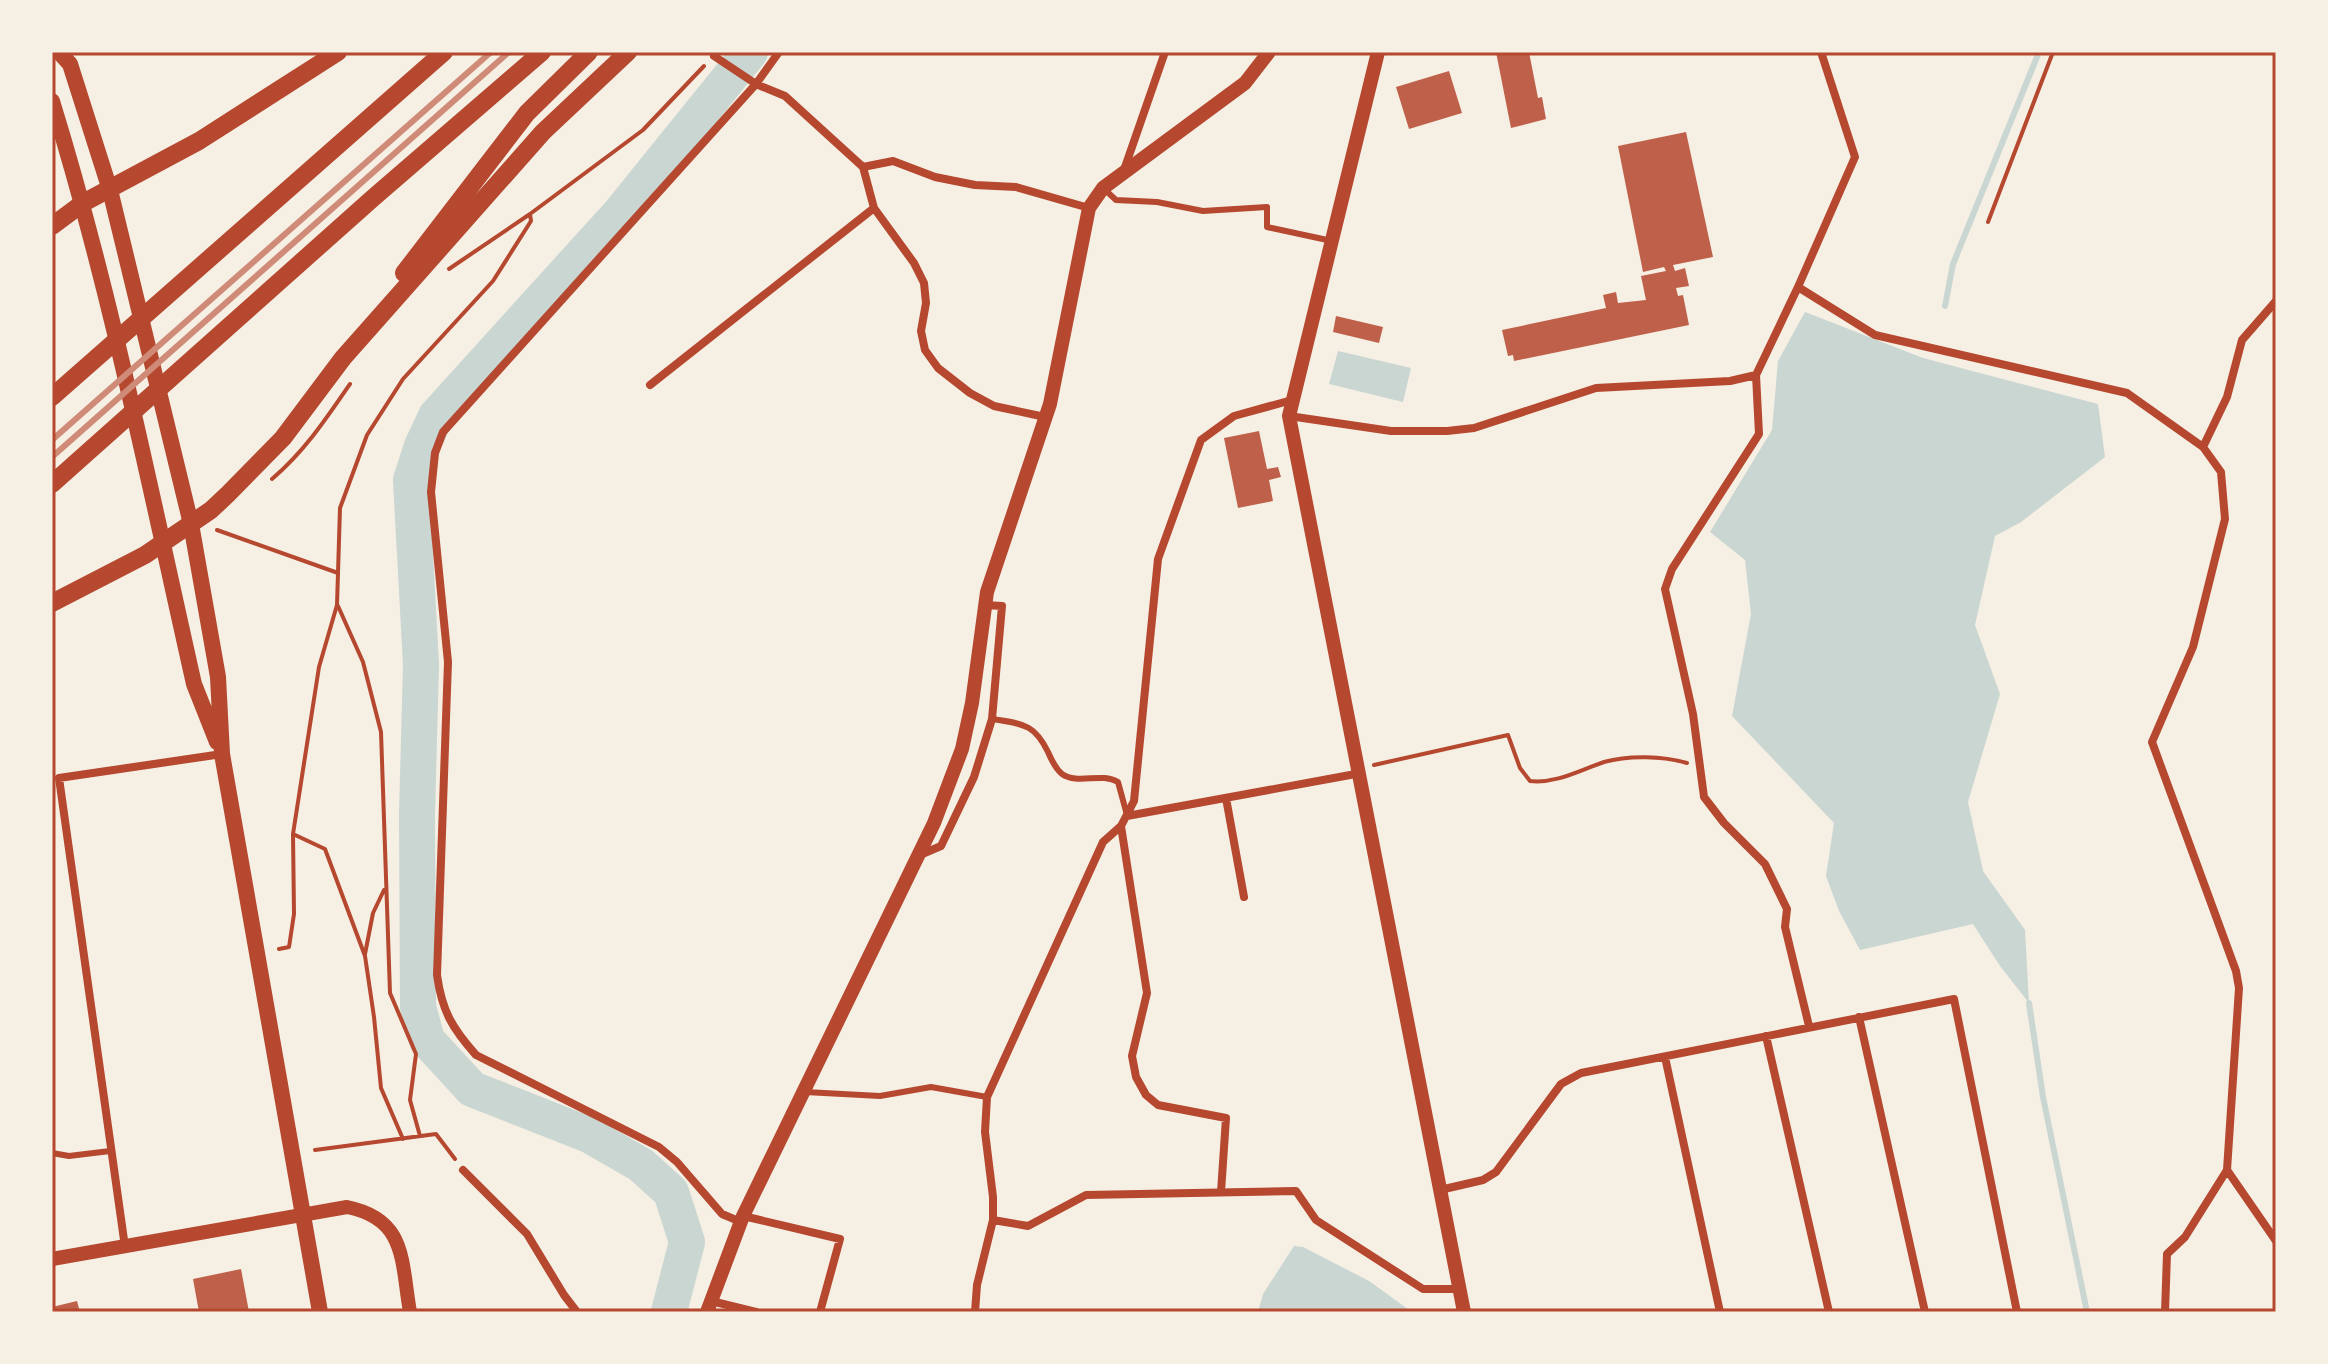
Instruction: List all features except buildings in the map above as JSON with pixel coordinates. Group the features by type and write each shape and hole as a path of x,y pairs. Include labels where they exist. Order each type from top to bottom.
{"main road":[{"path":"59,52 70,64 110,190 191,524 218,677 222,754 320,1312"},
{"path":"52,226 83,203 199,141 338,52"},
{"path":"52,397 444,52"},
{"path":"52,484 542,52"},
{"path":"52,603 145,555 191,524 228,494 283,438 418,254 527,113 589,52"},
{"path":"343,358 543,132 628,52"},
{"path":"52,101 83,203 108,304 194,684 222,754"}],"street":[{"path":"779,52 755,84 443,432 435,453 431,492 448,662 437,975 441,1004 457,1033 476,1055 659,1147 677,1162 722,1214 840,1239 820,1312"},
{"path":"1122,174 1165,52"},
{"path":"756,1312 709,1306 742,1219 918,856 962,749 987,592 1045,417 1089,208 1103,188 1245,83 1269,52"},
{"path":"1378,52 1289,416 1464,1312"},
{"path":"1809,1026 1785,927 1787,909 1765,864 1724,823 1704,797 1693,714 1665,589 1672,569 1759,434 1756,375 1855,157 1821,52"},
{"path":"714,56 755,84 785,96 863,167 874,208 914,263 924,283 926,303 921,331 925,350 938,368 970,393 994,406 1045,417"},
{"path":"863,167 893,161 935,177 975,185 1016,187 1089,208"},
{"path":"650,385 874,208"},
{"path":"1798,287 1875,335 2127,393 2203,447 2221,472 2225,519 2193,647 2152,742 2238,980 2227,1170 2185,1237 2167,1254 2165,1312"},
{"path":"2203,447 2227,397 2242,340 2276,301"},
{"path":"1289,416 1391,431 1447,431 1474,428 1596,388 1730,381 1756,375"},
{"path":"975,1312 977,1285 993,1220 985,1132 987,1097 1103,842 1121,826 1134,801 1158,559 1201,440 1234,416 1292,400"},
{"path":"918,856 941,846 974,777 992,719 1002,606 985,605"},
{"path":"125,1247 59,778 222,754"},
{"path":"1127,816 1360,770"},
{"path":"1226,798 1244,897"},
{"path":"1121,826 1147,993 1132,1056 1136,1077 1146,1095 1158,1105 1226,1118 1221,1192"},
{"path":"1440,1190 1483,1180 1496,1172 1561,1084 1581,1073 1954,999 2017,1312"},
{"path":"1859,1017 1925,1312"},
{"path":"1766,1036 1829,1312"},
{"path":"1665,1057 1720,1312"},
{"path":"463,1170 527,1234 577,1312"},
{"path":"2227,1170 2276,1241"},
{"path":"993,1220 1028,1226 1086,1195 1296,1191 1316,1220 1423,1289 1460,1289"},
{"path":"52,1259 347,1207 367,1211 382,1219 394,1235 410,1312"}],"lane":[{"path":"1103,188 1116,200 1157,202 1203,211 1267,207 1267,227 1332,241"},
{"path":"992,719 1028,725 1041,737 1062,773 1072,777 1109,777 1118,782 1127,816"},
{"path":"803,1092 880,1096 931,1087 987,1097"},
{"path":"52,1153 69,1156 110,1151"}],"path":[{"path":"1988,222 2053,52"},
{"path":"442,274 530,214 643,130 714,56"},
{"path":"279,949 289,947 294,914 293,834 319,667 337,605 340,508 367,435 403,379 493,281 531,221 530,214"},
{"path":"267,483 288,466 316,434 352,382"},
{"path":"217,530 338,573"},
{"path":"337,605 363,662 381,732 390,993 416,1054 410,1100 420,1136"},
{"path":"1360,770 1508,735 1520,768 1530,781 1545,783 1608,761 1629,759 1673,759 1699,767"},
{"path":"293,834 325,849 365,956 381,1088 403,1139"},
{"path":"365,956 373,913 385,888"},
{"path":"315,1150 436,1134 463,1170"}],"shaded area":[{"path":"1805,312 1923,358 2098,404 2105,457 2021,522 1995,536 1975,625 2000,694 1968,802 1983,871 2025,930 2029,1003 1973,924 1860,950 1839,911 1826,876 1834,823 1732,716 1751,614 1745,560 1710,532 1772,430 1778,361"},
{"path":"1338,351 1411,368 1403,402 1329,384"},
{"path":"1294,1246 1303,1247 1369,1281 1412,1312 1258,1312 1263,1294"}],"waterway":[{"path":"669,1312 687,1242 671,1192 641,1165 589,1135 472,1089 427,1040 418,1007 417,813 421,665 411,480 436,416 620,213 750,52"},
{"path":"1945,306 1953,264 2039,52"},
{"path":"2029,1003 2043,1097 2087,1312"}],"railway":[{"path":"52,440 491,52"},
{"path":"52,457 509,52"}]}
